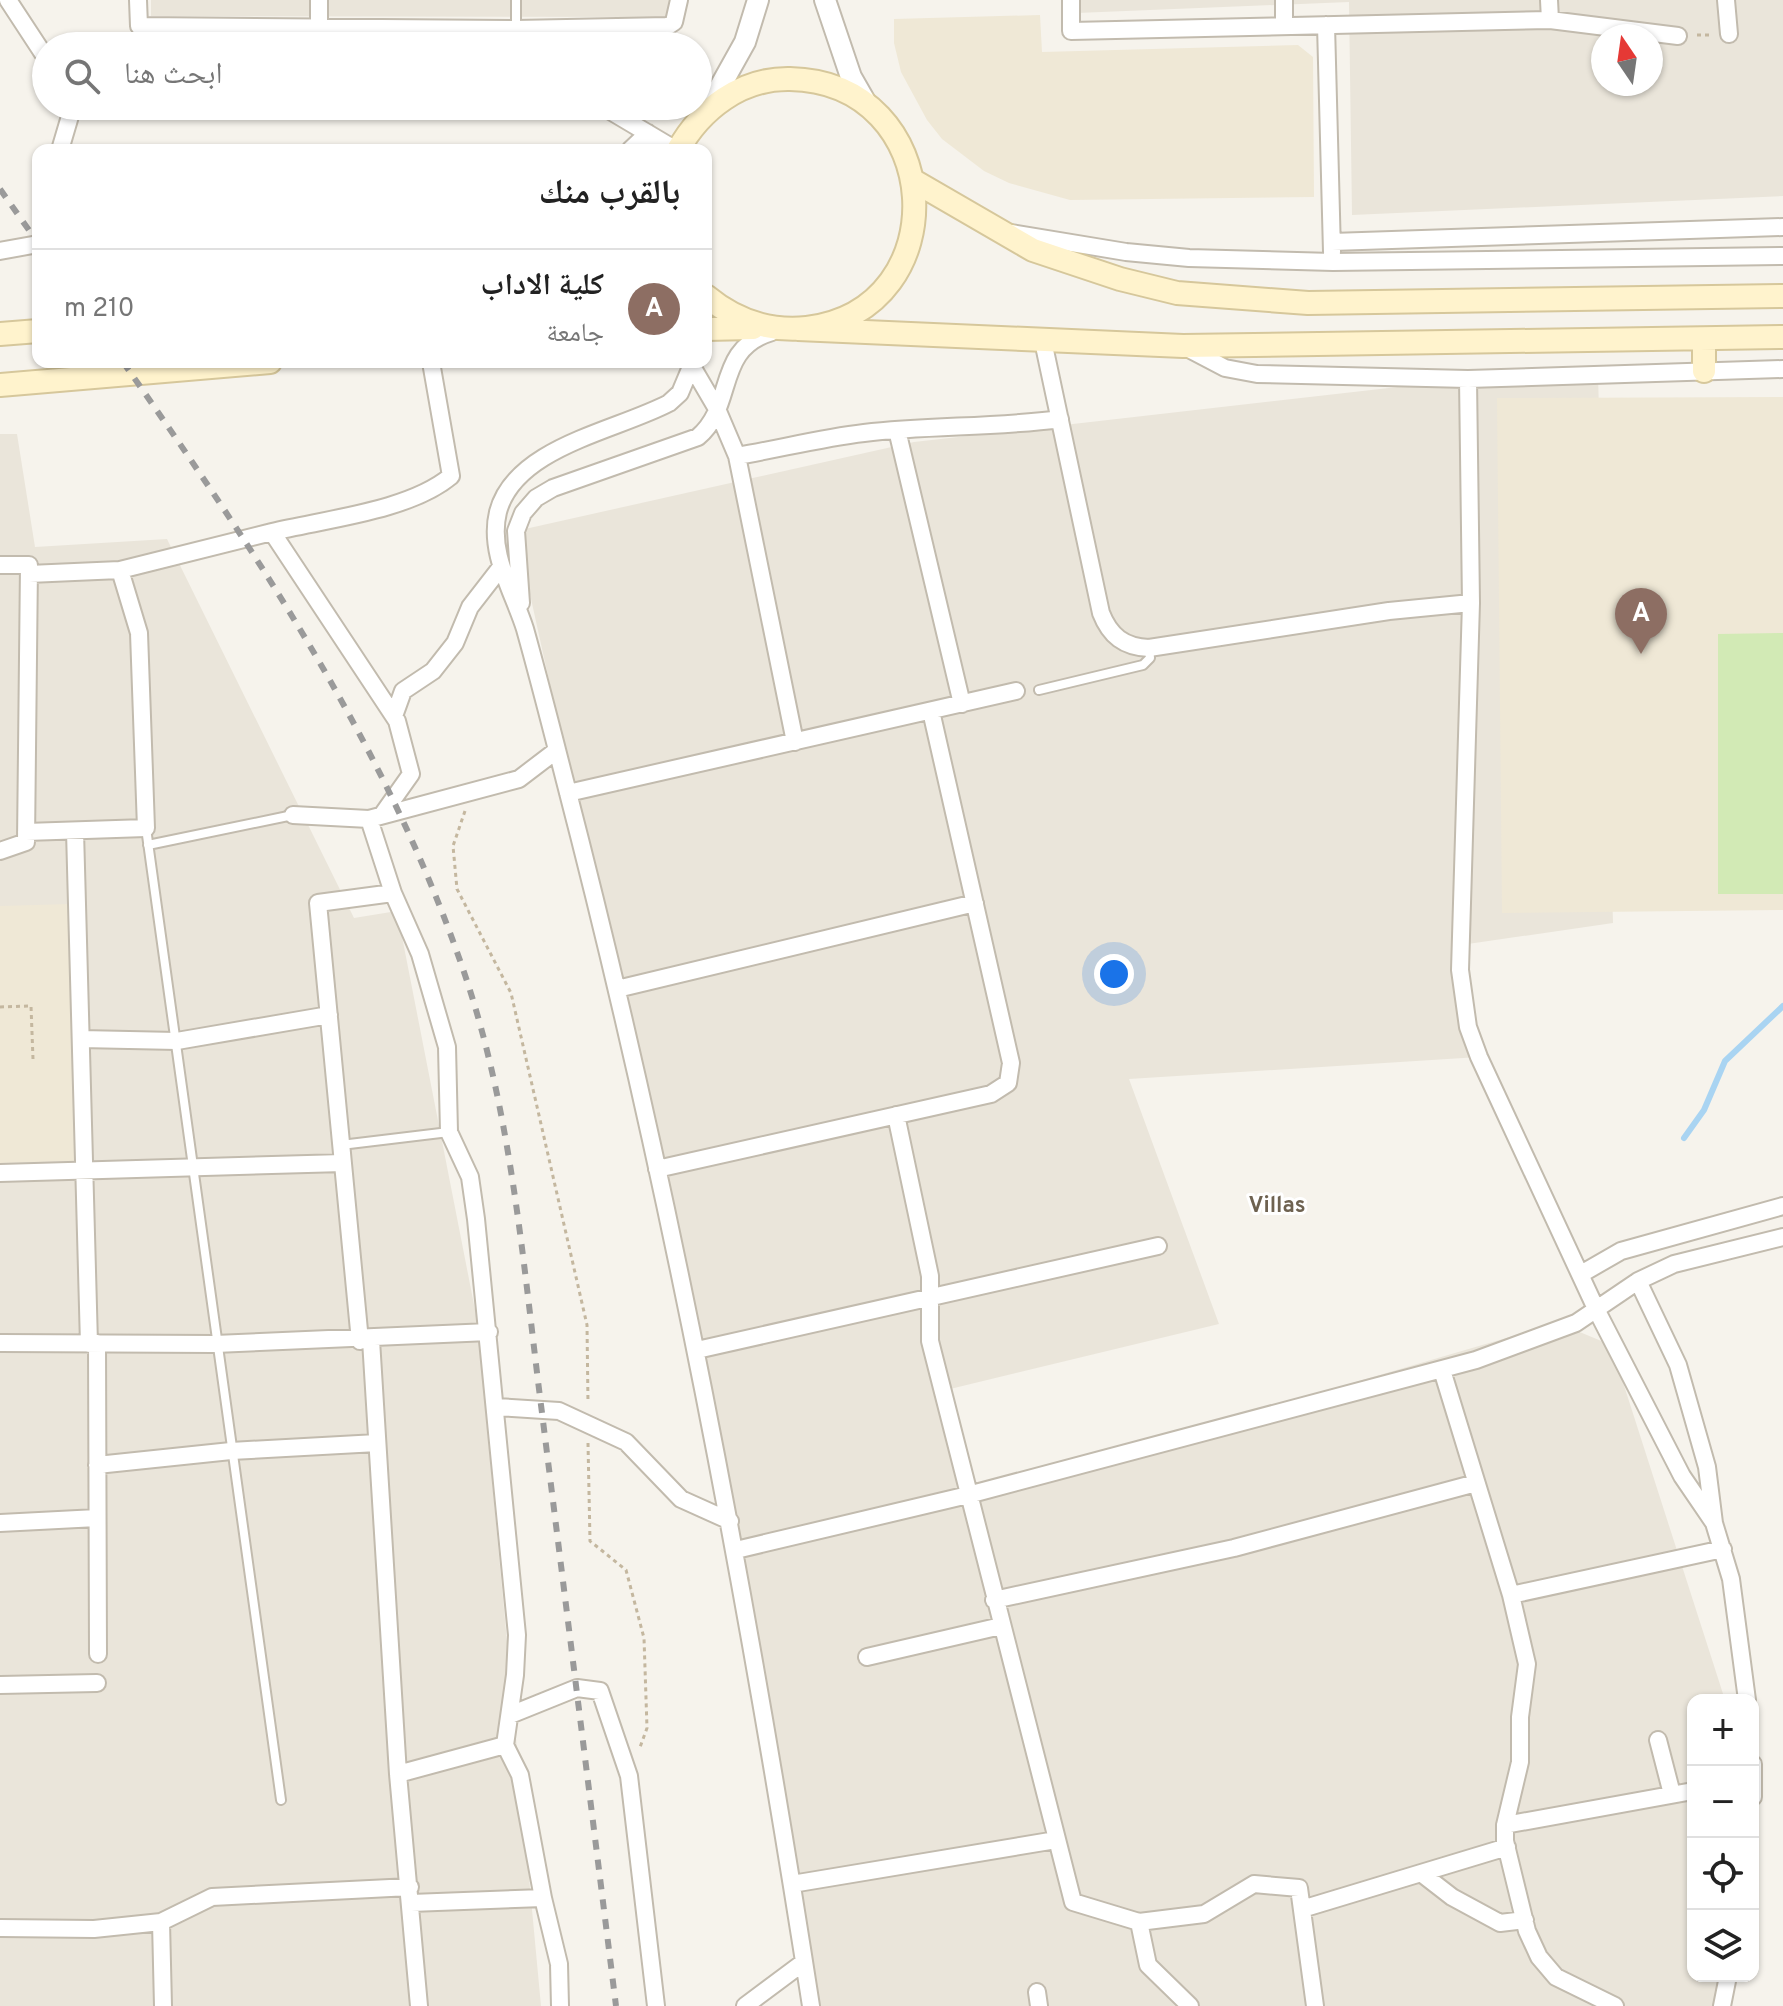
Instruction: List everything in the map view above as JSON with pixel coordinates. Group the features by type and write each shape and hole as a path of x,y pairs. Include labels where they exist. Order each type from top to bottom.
{"main road":[{"path":"712,108 734,92 785,79 836,87 867,105 897,138 914,181 913,234 890,281 849,315 824,325 712,329"},
{"path":"682,144 700,120"},
{"path":"914,181 1033,250 1120,279 1177,293 1264,302 1783,296"},
{"path":"712,300 733,315 784,328 1183,346 1783,337"},
{"path":"0,334 32,331"},
{"path":"1704,340 1704,371"},
{"path":"0,385 200,368"}],"street":[{"path":"8,0 32,37"},
{"path":"138,0 139,26 407,32"},
{"path":"319,0 319,28"},
{"path":"586,32 668,26 674,22 679,0"},
{"path":"712,101 745,42 758,0"},
{"path":"825,0 851,77 867,105"},
{"path":"1071,0 1071,31 1550,20 1678,36"},
{"path":"1284,0 1284,26"},
{"path":"1549,0 1550,20"},
{"path":"1726,0 1729,34"},
{"path":"1326,25 1333,262"},
{"path":"62,144 69,120"},
{"path":"626,120 667,144"},
{"path":"636,144 648,133"},
{"path":"1332,242 1783,227"},
{"path":"1000,231 1126,252 1333,262 1783,256"},
{"path":"0,251 32,245"},
{"path":"523,624 515,547 519,522 529,505 553,488 698,437 710,427 730,368 745,345 755,337 784,328"},
{"path":"1043,341 1106,625 1124,643 1149,648 1389,611 1471,603"},
{"path":"1183,346 1225,368 1257,374 1468,379 1783,369"},
{"path":"29,574 120,570 409,499 433,490 451,476 432,368"},
{"path":"692,368 680,393 669,403 548,456 516,478 497,518 497,548 523,624 617,989 697,1350 736,1550 811,2006"},
{"path":"695,368 737,456 795,742"},
{"path":"1468,379 1471,603 1462,997 1479,1057 1597,1311 1682,1476 1714,1523"},
{"path":"737,456 849,435 1010,426 1060,419"},
{"path":"897,430 962,704"},
{"path":"272,532 394,716 411,774 376,817"},
{"path":"0,565 29,565 26,842 0,851"},
{"path":"394,716 403,691 433,671 455,643 470,607 501,567"},
{"path":"26,832 75,831 147,836 139,633 120,570"},
{"path":"568,793 1016,691"},
{"path":"657,1169 991,1094 1002,1090 1012,1074 931,711"},
{"path":"293,815 376,817 519,779 557,750"},
{"path":"376,817 393,893 420,954 447,1047 449,1132 470,1177 497,1407 517,1635 505,1745 520,1775 559,1964 560,2006"},
{"path":"75,831 97,1465 98,1654"},
{"path":"393,893 318,903 341,1145 377,1443 398,1774 419,2006"},
{"path":"617,989 975,903"},
{"path":"81,1039 177,1041 329,1015"},
{"path":"896,1115 930,1276 930,1341 1073,1902 1139,1922 1204,1914 1254,1884 1299,1888 1315,2006"},
{"path":"0,1173 343,1163"},
{"path":"1581,1274 1621,1251 1783,1206"},
{"path":"736,1550 968,1495 1442,1370 1544,1337 1597,1311 1638,1281 1674,1264 1783,1237"},
{"path":"697,1350 1158,1246"},
{"path":"1638,1281 1678,1365 1707,1467 1714,1523 1731,1579 1746,1694"},
{"path":"0,1343 215,1344 365,1340 489,1332"},
{"path":"1442,1370 1511,1595 1527,1664 1520,1717 1520,1762 1505,1825 1507,1847 1525,1920 1539,1957 1556,1977 1615,2006"},
{"path":"497,1407 559,1411 626,1442 681,1499 730,1521"},
{"path":"97,1465 231,1451 377,1443"},
{"path":"994,1600 1234,1548 1476,1483"},
{"path":"0,1523 97,1518"},
{"path":"1511,1595 1723,1549"},
{"path":"867,1657 1001,1626"},
{"path":"0,1685 97,1683"},
{"path":"510,1715 577,1688 600,1691 629,1776 656,2006"},
{"path":"1658,1740 1672,1794"},
{"path":"398,1774 505,1745"},
{"path":"1505,1825 1687,1792"},
{"path":"792,1884 1056,1840"},
{"path":"1302,1909 1507,1847"},
{"path":"1421,1873 1452,1897 1500,1923 1525,1920"},
{"path":"0,1928 94,1929 161,1922 212,1897 411,1895 543,1898"},
{"path":"161,1922 163,2006"},
{"path":"1139,1922 1148,1965 1190,2006"},
{"path":"745,2006 804,1962"},
{"path":"1722,2006 1727,1982"}],"lane":[{"path":"516,0 517,32"},
{"path":"1039,690 1143,665 1150,658 1149,648"},
{"path":"281,1800 215,1344 195,1167 147,836 293,815"},
{"path":"341,1145 449,1132"}],"path":[{"path":"1678,36 1729,34"},
{"path":"472,792 453,846 457,889 511,993 587,1325 590,1541 626,1570 644,1638 647,1728 629,1776"},
{"path":"0,1007 31,1006 33,1059"}],"shaded area":[{"path":"151,0 670,0 670,17 151,16"},
{"path":"1076,0 1783,0 1783,196 1352,215 1349,2 1077,13"},
{"path":"1040,15 1042,52 1298,45 1313,57 1314,197 1070,200 1009,183 984,171 942,139 927,120 901,72 894,43 894,19"},
{"path":"1598,375 1613,923 1461,945 1479,1057 1129,1079 1219,1324 946,1390 969,1495 1558,1323 1611,1345 1723,1694 1687,1694 1687,1982 1720,1982 1716,2006 813,2006 657,1169 516,531 914,442 1468,379"},
{"path":"1783,397 1783,910 1502,913 1497,398"},
{"path":"0,434 17,434 35,547 167,539 354,918 397,911 477,1320 541,2006 0,2006"},
{"path":"70,904 76,1161 0,1163 0,906"}],"green space":[{"path":"1783,633 1783,894 1718,894 1718,634"}],"waterway":[{"path":"1684,1138 1704,1110 1725,1061 1783,1006"}],"railway":[{"path":"0,189 32,234"},
{"path":"127,368 272,584 361,737 401,816 436,897 467,981 495,1085 522,1245 616,2006"}],"place":[{"name":"كلية الاداب","path":"1641,654"}],"district":[{"name":"Villas","path":"1277,1204"}]}
